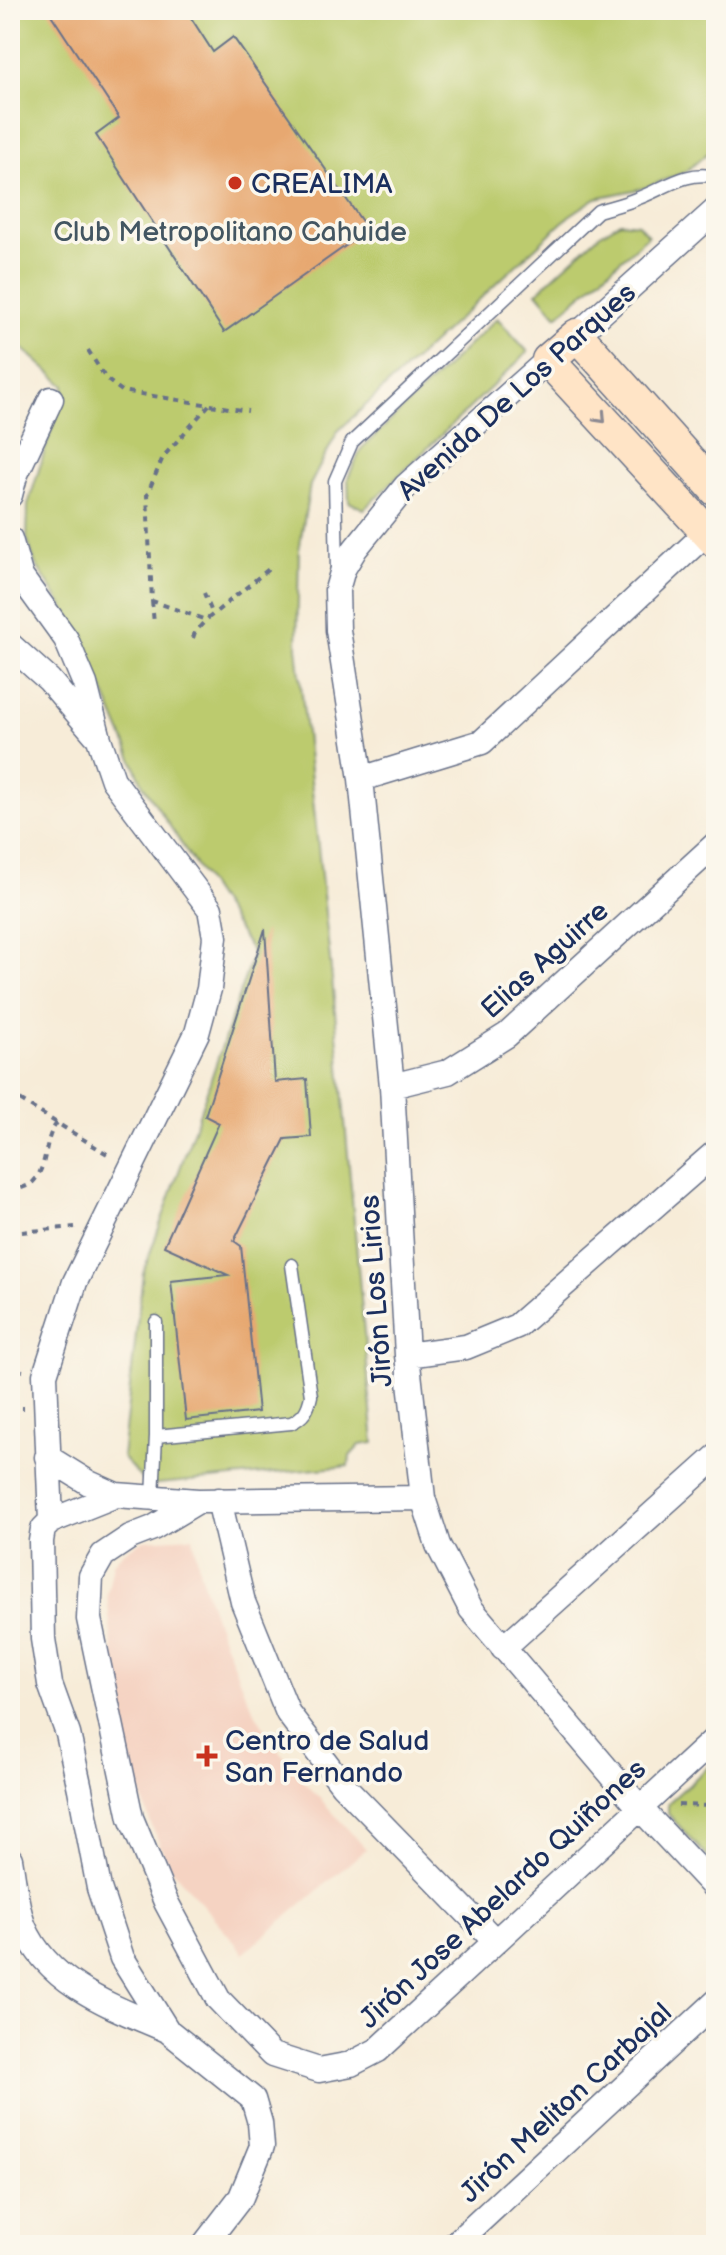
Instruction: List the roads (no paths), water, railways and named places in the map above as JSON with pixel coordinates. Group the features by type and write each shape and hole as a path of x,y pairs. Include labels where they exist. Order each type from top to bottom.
{"street":[{"name":"Avenida De Los Parques","path":"337,590 343,569 355,549 406,486 716,210"},
{"path":"577,335 716,490"},
{"path":"361,779 482,742 713,533 548,360"},
{"path":"10,495 15,476 51,399"},
{"path":"10,539 21,577 66,639 85,684 113,780 210,909 215,937 209,989 197,1033 75,1282 45,1375 51,1521"},
{"name":"Jirón Los Lirios","path":"337,590 338,630 361,779 392,1086 407,1355 423,1498 438,1545 471,1609 639,1807 716,1889"},
{"path":"10,645 49,680 99,739"},
{"name":"Elias Aguirre","path":"392,1086 448,1072 507,1035 716,844"},
{"path":"407,1355 466,1347 517,1326 716,1152"},
{"path":"47,1457 89,1483 116,1495 208,1501 423,1498"},
{"path":"503,1648 716,1457"},
{"path":"116,1495 51,1521 43,1529 40,1560 43,1639 50,1684 68,1734 99,1888 122,1958 167,2030"},
{"path":"208,1501 243,1602 288,1713 342,1784 495,1941"},
{"name":"Jirón Jose Abelardo Quiñones","path":"208,1501 130,1537 103,1555 91,1576 89,1619 131,1818 160,1888 218,1999 272,2055 319,2070 351,2064 378,2050 716,1738"},
{"path":"10,1859 23,1924 37,1951 76,1988 167,2030 253,2099 262,2146 241,2197 204,2245"},
{"name":"Jirón Meliton Carbajal","path":"454,2245 716,2002"}],"lane":[{"path":"337,590 335,481 352,442 598,211 638,199 674,181 702,173 716,177"},
{"path":"156,1436 291,1423 302,1418 309,1408 311,1396 292,1265"},
{"path":"153,1497 156,1322"}],"place":[{"name":"CREALIMA","path":"235,183"},
{"name":"Centro de Salud San Fernando","path":"207,1756"}],"park label":[{"name":"Club Metropolitano Cahuide","path":"230,231"}]}
